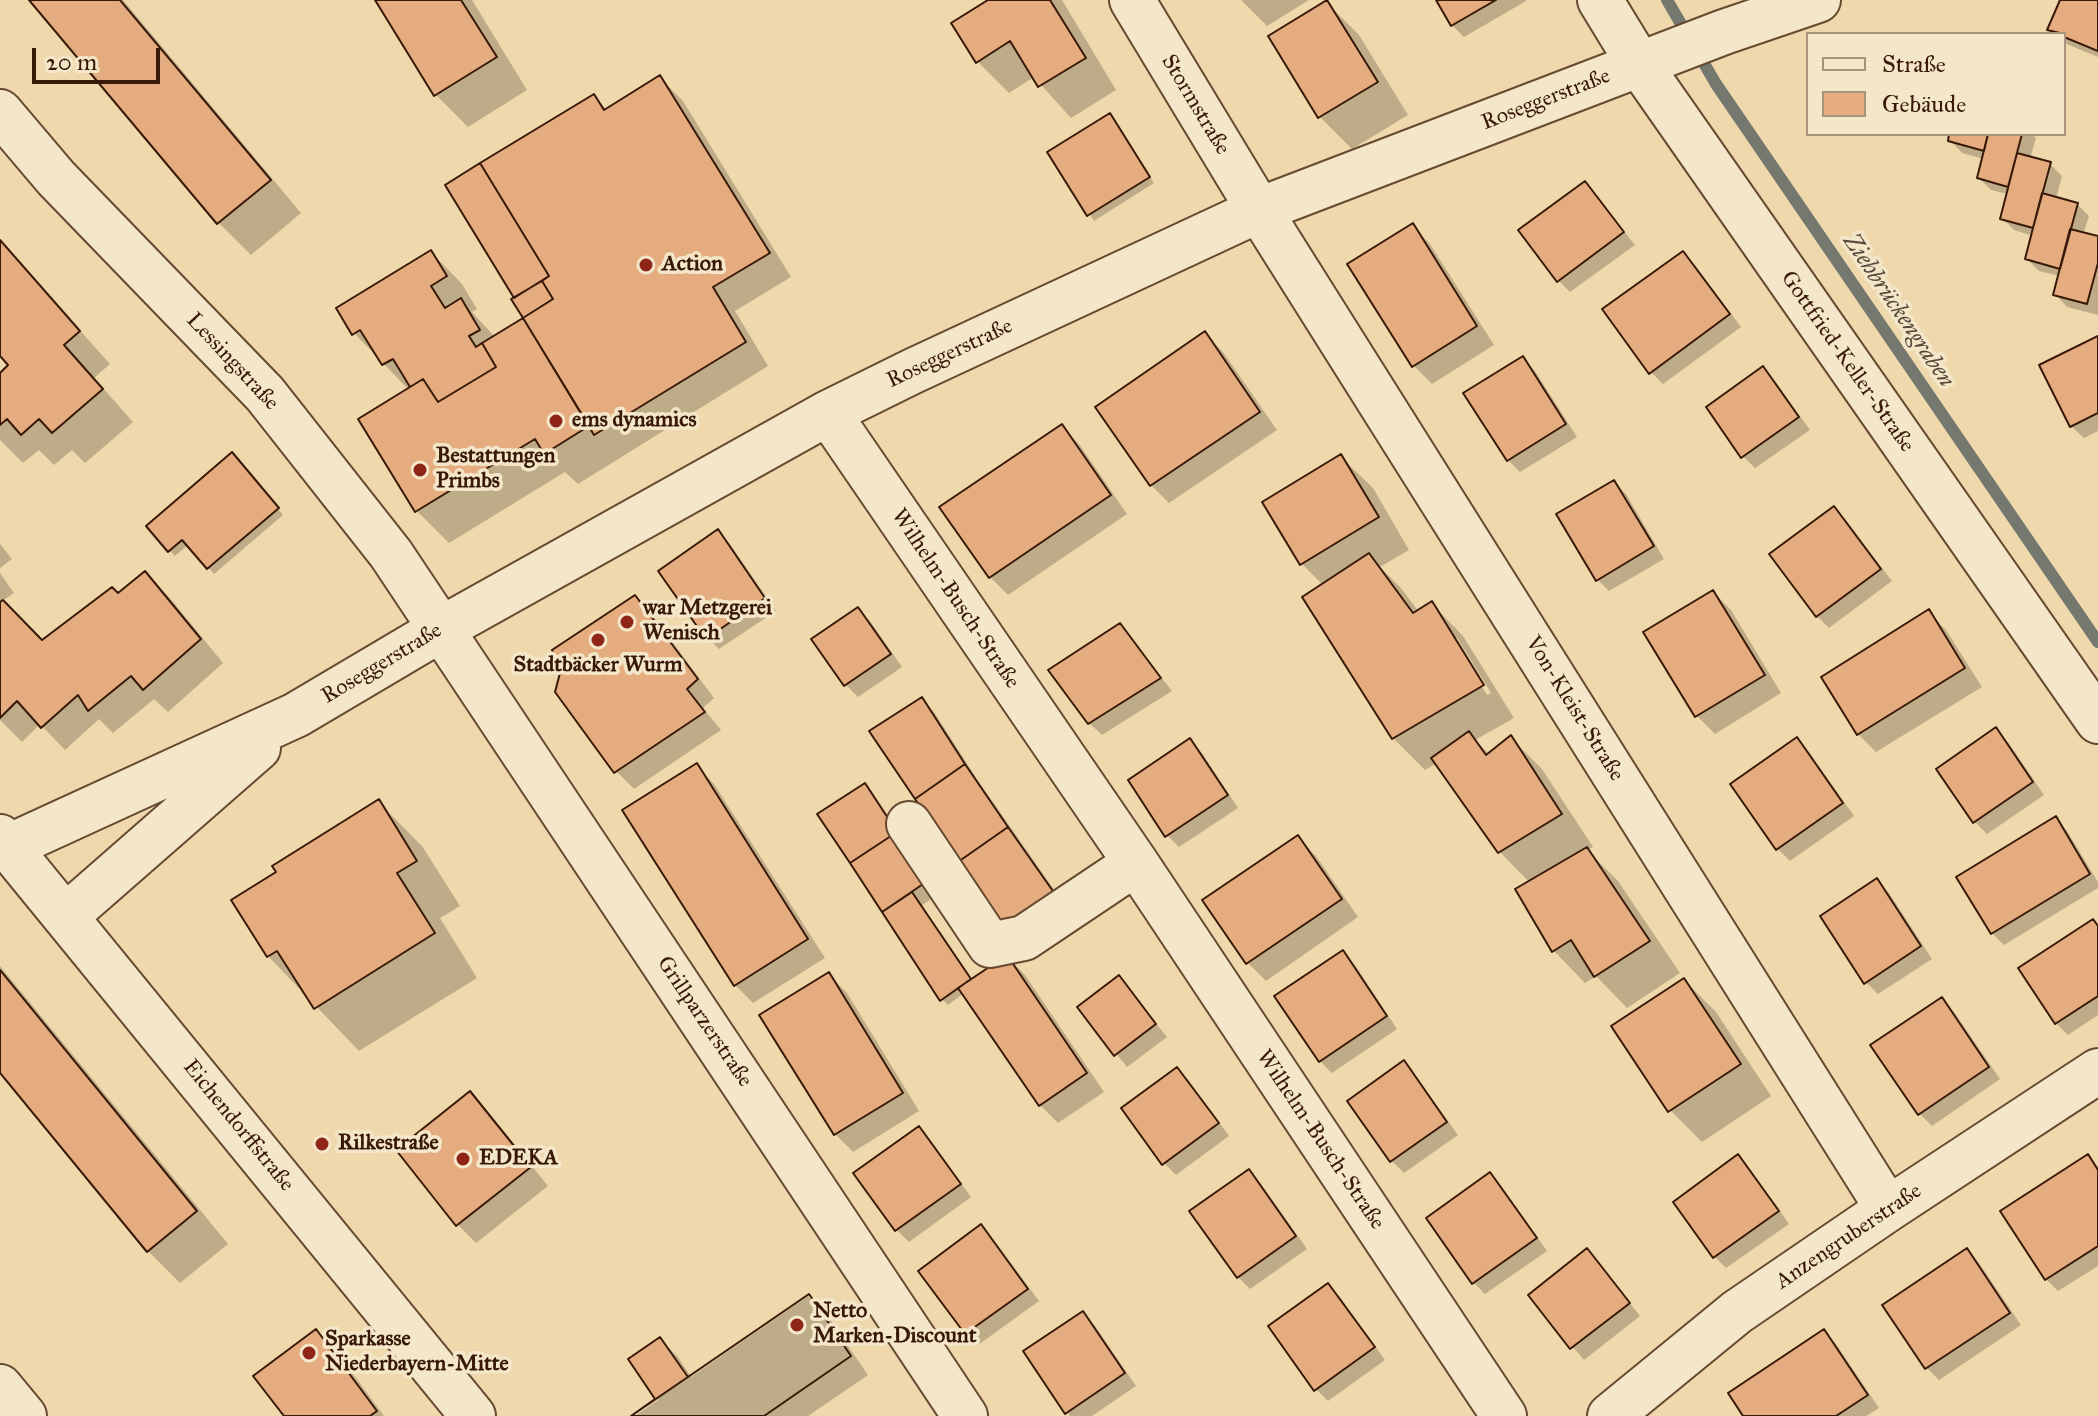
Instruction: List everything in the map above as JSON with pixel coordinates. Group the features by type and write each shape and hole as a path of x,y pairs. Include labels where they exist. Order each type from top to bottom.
{"street":[{"name":"Stormstraße","path":"1132,0 1259,210"},
{"name":"Gottfried-Keller-Straße","path":"1600,0 1655,58 2098,721"},
{"name":"Roseggerstraße","path":"4,842 296,715 443,628 828,413 1259,210 1655,58 1818,0"},
{"name":"Lessingstraße","path":"0,112 56,178 265,394 382,543 443,628"},
{"name":"Von-Kleist-Straße","path":"1259,210 1888,1209"},
{"name":"Wilhelm-Busch-Straße","path":"828,413 1136,863 1504,1416"},
{"name":"Grillparzerstraße","path":"443,628 965,1416"},
{"name":"Roseggerstraße","path":"66,916 296,715"},
{"path":"909,824 990,945 1024,938 1136,863"},
{"name":"Eichendorffstraße","path":"4,842 473,1416"},
{"name":"Anzengruberstraße","path":"1610,1416 1737,1312 2098,1071"},
{"path":"0,1387 24,1416"}],"building":[{"path":"29,0 120,0 271,180 217,224"},
{"path":"375,0 461,0 497,57 434,96"},
{"path":"988,0 1050,0 1086,58 1038,87 1010,41 976,63 951,23"},
{"path":"1327,0 1378,82 1318,118 1268,36"},
{"path":"1436,0 1496,0 1451,26"},
{"path":"2060,0 2098,0 2098,51 2066,38 2066,32 2047,30"},
{"name":"Action","path":"660,75 770,253 713,287 746,342 594,435 523,318 553,299 542,281 549,276 480,163 594,94 604,110"},
{"path":"1110,113 1150,177 1087,216 1047,152"},
{"path":"1949,136 1988,136 1984,151 1948,141"},
{"path":"1988,136 2021,136 2008,187 1977,178"},
{"path":"2017,153 2051,162 2033,228 2000,219"},
{"path":"480,163 549,276 514,298 445,185"},
{"path":"1585,181 1624,232 1557,282 1518,230"},
{"path":"2042,193 2078,203 2060,269 2025,259"},
{"path":"1413,223 1477,326 1412,367 1347,264"},
{"path":"2070,229 2098,236 2098,263 2087,304 2053,295"},
{"path":"0,240 80,331 64,345 103,389 52,433 39,419 21,435 7,419 0,425 0,373 8,365 0,356"},
{"path":"431,250 447,276 431,286 445,308 461,298 480,330 469,336 476,347 482,343 496,367 438,402 423,379 410,387 393,359 382,365 360,330 352,335 336,308"},
{"path":"1683,251 1730,314 1649,374 1602,309"},
{"path":"542,281 553,299 523,318 511,299"},
{"path":"523,318 589,426 544,454 535,439 415,512 358,419 423,379 438,402 496,367 482,343"},
{"path":"1205,331 1260,412 1150,486 1095,407"},
{"path":"2098,336 2098,413 2070,427 2039,365"},
{"path":"1523,356 1566,424 1507,461 1463,393"},
{"path":"1763,366 1799,417 1741,458 1706,407"},
{"path":"1062,424 1111,495 989,578 939,507"},
{"path":"232,452 279,508 207,569 182,540 168,552 146,526"},
{"path":"1341,454 1379,517 1300,565 1262,502"},
{"path":"1614,480 1654,546 1596,581 1556,514"},
{"path":"1834,506 1881,569 1816,617 1769,554"},
{"path":"718,529 765,598 706,639 658,571"},
{"path":"1369,553 1413,613 1432,601 1484,685 1392,739 1302,597"},
{"path":"145,571 201,639 143,690 131,676 88,711 78,695 41,728 17,701 0,718 0,602 3,600 42,640 112,587 118,593"},
{"path":"1713,590 1765,675 1695,717 1643,632"},
{"path":"635,595 698,679 687,689 705,712 614,773 555,692 561,669 552,650"},
{"path":"858,607 891,654 844,686 811,639"},
{"path":"1929,609 1965,668 1857,735 1821,677"},
{"path":"1120,623 1161,678 1088,724 1048,670"},
{"path":"922,697 965,764 915,799 869,731"},
{"path":"1996,727 2033,782 1973,823 1936,769"},
{"path":"1469,731 1486,755 1511,735 1562,814 1498,853 1431,758"},
{"path":"1797,737 1843,803 1776,850 1730,784"},
{"path":"1190,738 1228,795 1165,837 1128,780"},
{"path":"697,763 808,939 734,986 622,810"},
{"path":"965,764 1008,827 958,862 915,799"},
{"path":"865,783 897,832 850,863 817,814"},
{"path":"379,799 417,861 397,873 435,933 314,1009 277,951 267,957 231,900 276,872 272,866"},
{"path":"2056,816 2090,874 1991,934 1956,877"},
{"path":"1008,827 1055,894 1005,929 958,862"},
{"path":"897,832 929,880 882,912 850,863"},
{"path":"1298,835 1342,899 1246,964 1202,900"},
{"path":"1587,847 1650,941 1594,977 1571,940 1552,952 1515,889"},
{"path":"1877,878 1921,946 1864,984 1820,916"},
{"path":"912,892 971,979 940,1001 882,912"},
{"path":"2093,919 2098,926 2098,996 2055,1024 2018,968"},
{"path":"1343,950 1387,1016 1319,1062 1274,996"},
{"path":"1007,955 1087,1073 1039,1106 958,988"},
{"path":"0,970 197,1211 147,1252 0,1073"},
{"path":"829,972 903,1093 834,1135 759,1015"},
{"path":"1119,975 1156,1024 1114,1056 1077,1007"},
{"path":"1684,978 1741,1064 1668,1112 1611,1026"},
{"path":"1942,997 1989,1067 1918,1115 1870,1045"},
{"path":"1404,1060 1447,1122 1390,1162 1347,1101"},
{"path":"1177,1067 1219,1123 1162,1165 1121,1108"},
{"name":"EDEKA","path":"470,1091 531,1167 456,1226 396,1150"},
{"path":"919,1126 961,1184 895,1231 853,1173"},
{"path":"1738,1154 1779,1211 1713,1258 1673,1202"},
{"path":"2088,1154 2098,1170 2098,1246 2045,1280 2000,1211"},
{"path":"1249,1169 1296,1236 1237,1278 1189,1211"},
{"path":"1490,1172 1537,1238 1472,1284 1426,1218"},
{"path":"981,1224 1028,1289 965,1334 918,1271"},
{"path":"1587,1248 1630,1303 1570,1349 1528,1295"},
{"path":"1967,1248 2010,1313 1925,1369 1882,1305"},
{"path":"1328,1283 1375,1347 1314,1391 1268,1326"},
{"name":"Netto Marken-Discount","path":"809,1294 851,1356 764,1416 631,1416 655,1399 628,1359 660,1337 688,1377"},
{"name":"Netto Marken-Discount","path":"809,1294 851,1356 764,1416 631,1416"},
{"path":"1083,1311 1125,1373 1065,1414 1023,1351"},
{"name":"Sparkasse Niederbayern-Mitte","path":"316,1329 377,1411 370,1416 284,1416 253,1376"},
{"path":"1824,1329 1868,1395 1836,1416 1743,1416 1728,1393"}],"waterway":[{"name":"Ziehbrückengraben","path":"1667,0 1716,84 2098,642"}],"place":[{"name":"Action","path":"646,265"},
{"name":"ems dynamics","path":"556,421"},
{"name":"Bestattungen Primbs","path":"420,470"},
{"name":"war Metzgerei Wenisch","path":"627,622"},
{"name":"Stadtbäcker Wurm","path":"598,640"},
{"name":"Rilkestraße","path":"322,1144"},
{"name":"EDEKA","path":"463,1159"},
{"name":"Netto Marken-Discount","path":"797,1325"},
{"name":"Sparkasse Niederbayern-Mitte","path":"309,1353"}]}
